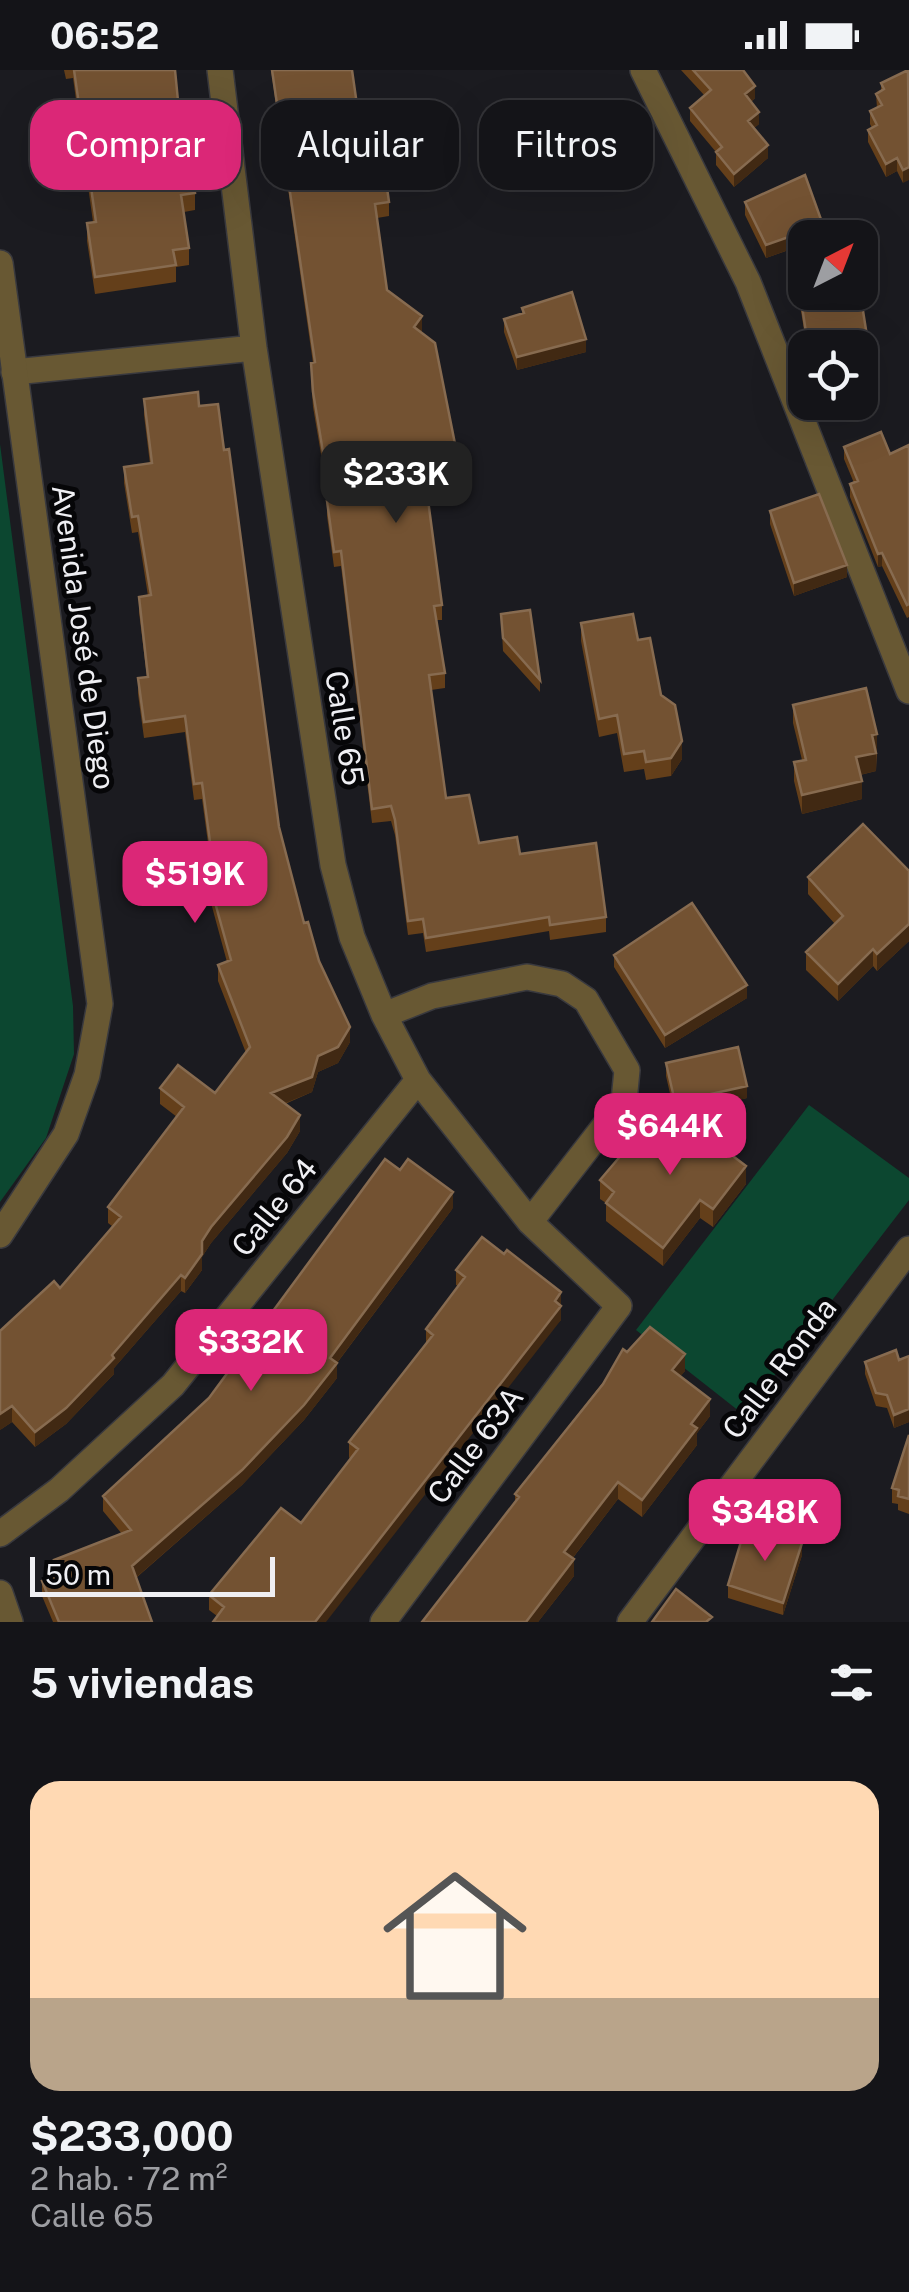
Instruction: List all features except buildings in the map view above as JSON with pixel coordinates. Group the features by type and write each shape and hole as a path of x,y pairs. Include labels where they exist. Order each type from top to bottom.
{"street":[{"name":"Calle 65","path":"220,70 254,348 333,865 352,937 384,1015 418,1080 530,1222 619,1306"},
{"path":"644,70 748,282 909,691"},
{"name":"Avenida José de Diego","path":"0,263 100,1004 87,1075 66,1134 0,1235"},
{"path":"14,372 254,348"},
{"path":"384,1015 432,996 527,977 562,984 586,1000 626,1070 624,1101 530,1222"},
{"name":"Calle 64","path":"0,1534 59,1490 173,1385 418,1080"},
{"name":"Calle Ronda","path":"630,1622 909,1250"},
{"name":"Calle 63A","path":"382,1622 619,1306"},
{"path":"0,1593 10,1622"}],"green space":[{"path":"0,444 73,1006 74,1054 46,1138 0,1202"},
{"path":"809,1105 909,1178 909,1200 744,1415 636,1330"}]}
